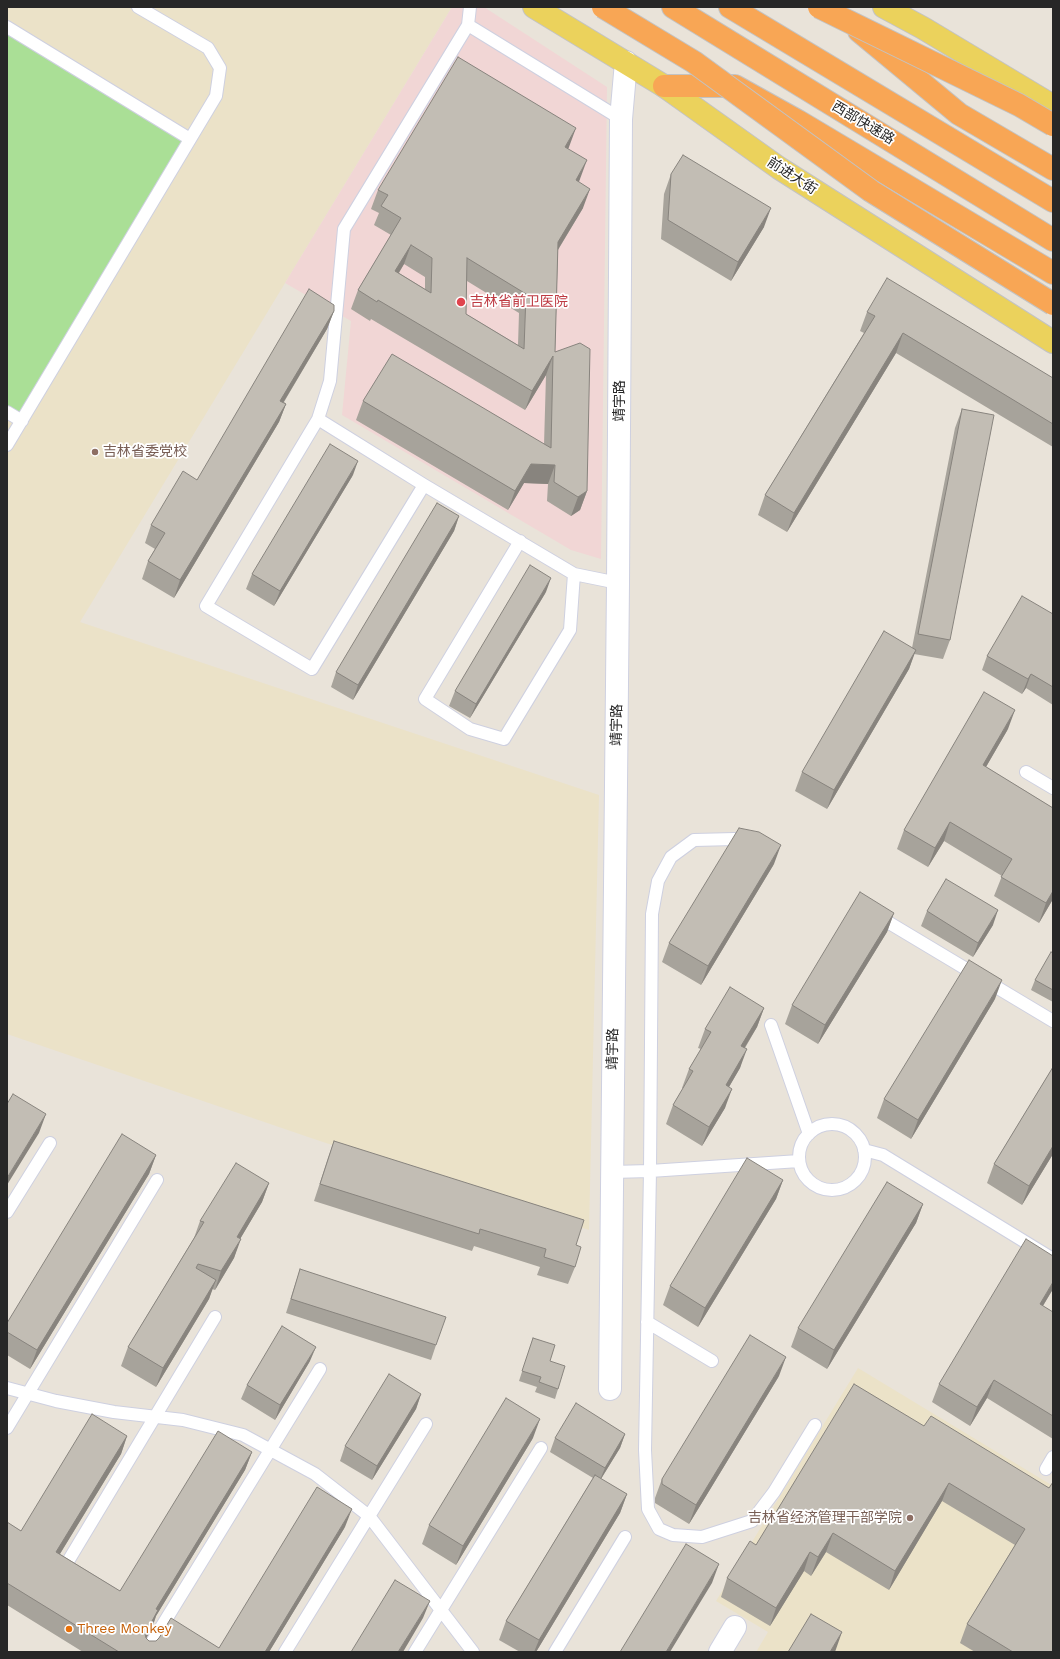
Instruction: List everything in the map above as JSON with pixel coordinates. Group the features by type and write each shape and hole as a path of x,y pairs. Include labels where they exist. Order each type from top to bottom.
{"highway":[{"path":"603,7 694,62 871,191 1053,304"},
{"name":"西部快速路","path":"673,7 1053,240"},
{"path":"730,7 1053,201"},
{"path":"819,7 1018,105 1053,125"},
{"path":"831,7 959,114 1053,170"},
{"path":"664,86 735,86 798,121 1053,273"}],"main road":[{"name":"前进大街","path":"534,7 664,86 779,168 1053,342"},
{"path":"884,7 923,28 1053,106"}],"street":[{"name":"靖宇路","path":"610,1389 621,120 626,62"},
{"path":"720,1652 735,1626"}],"lane":[{"path":"7,445 216,96 220,68 208,48 138,7"},
{"path":"424,485 312,669 206,606 318,419 330,381 344,229 468,25 470,7"},
{"path":"468,25 621,120"},
{"path":"7,27 190,139"},
{"path":"7,412 22,420"},
{"path":"318,419 424,485 574,574 618,583"},
{"path":"520,541 425,699 470,729 504,739 570,630 574,574"},
{"path":"1026,772 1053,788"},
{"path":"762,845 735,839 694,840 671,857 658,881 652,914 650,1171 645,1450 648,1508 659,1529 673,1535 702,1537 752,1521 774,1492 815,1425"},
{"path":"869,911 1053,1021"},
{"path":"771,1025 809,1134"},
{"path":"823,1125 840,1125 849,1129 856,1134 861,1141 864,1150 865,1160 863,1169 858,1178 851,1185 842,1189 822,1189 813,1185 802,1170 799,1161 803,1143 809,1134 823,1125"},
{"path":"7,1212 50,1143"},
{"path":"864,1150 883,1155 1053,1259"},
{"path":"612,1172 650,1171 799,1161"},
{"path":"7,1428 157,1180"},
{"path":"64,1568 215,1317"},
{"path":"648,1322 712,1361"},
{"path":"146,1652 320,1369"},
{"path":"7,1388 56,1402 114,1412 183,1420 243,1435 315,1474 368,1516 473,1652"},
{"path":"285,1652 426,1424"},
{"path":"415,1652 541,1448"},
{"path":"1046,1468 1053,1457"},
{"path":"555,1652 625,1537"}],"shaded area":[{"path":"7,7 452,7 80,622 599,795 589,1230 314,1139 7,1034"},
{"name":"吉林省前卫医院","path":"452,7 484,7 607,87 601,559 571,550 342,415 351,321 285,283"},
{"name":"吉林省经济管理干部学院","path":"858,1368 1053,1486 1053,1652 756,1652 768,1632 716,1601"}],"green space":[{"path":"7,27 190,139 22,421 7,412"}],"building":[{"path":"458,57 576,128 565,147 587,160 576,180 590,189 558,242 555,352 580,343 590,349 587,491 578,497 554,482 555,465 531,464 515,491 363,401 392,354 551,448 553,356 532,391 378,300 377,302 358,290 401,218 381,206 388,195 378,190","holes":["411,245 432,258 431,293 395,271","467,258 526,294 524,349 466,314"]},
{"path":"683,155 771,208 738,262 668,220 671,174"},
{"path":"887,278 1053,378 1053,424 903,333 794,513 765,495 875,316 867,312"},
{"path":"309,289 334,305 334,311 280,401 286,404 180,580 148,561 165,533 151,525 183,471 197,480"},
{"path":"962,409 994,415 950,640 918,634"},
{"path":"330,444 358,461 280,591 252,574"},
{"path":"437,503 459,516 358,685 336,672"},
{"path":"530,565 551,578 476,704 455,691"},
{"path":"1022,596 1053,614 1053,687 1031,674 1028,679 987,656"},
{"path":"884,631 916,650 834,790 802,772"},
{"path":"984,692 1015,710 983,765 1053,808 1053,891 1046,903 1001,877 1012,859 950,822 935,848 904,830"},
{"path":"739,828 759,832 781,845 708,966 669,943"},
{"path":"946,879 998,910 978,943 927,911"},
{"path":"860,892 894,913 825,1025 792,1005"},
{"path":"1051,952 1053,953 1053,990 1035,980"},
{"path":"969,960 1002,980 918,1120 884,1099"},
{"path":"730,987 764,1008 741,1046 747,1049 726,1085 732,1089 709,1127 673,1105 693,1071 689,1069 711,1032 705,1029"},
{"path":"1053,1067 1053,1146 1029,1186 994,1164"},
{"path":"13,1094 46,1114 7,1178 7,1104"},
{"path":"122,1134 156,1155 37,1350 7,1332 7,1323"},
{"path":"334,1141 584,1220 576,1245 581,1247 575,1267 544,1257 546,1249 480,1229 479,1234 320,1184"},
{"path":"747,1158 783,1180 705,1308 670,1286"},
{"path":"236,1163 269,1183 237,1237 241,1239 221,1271 198,1264 196,1268 216,1280 163,1368 128,1347 204,1222 200,1221"},
{"path":"887,1182 923,1204 834,1350 798,1328"},
{"path":"1026,1239 1053,1256 1053,1282 1040,1304 1053,1312 1053,1416 994,1380 977,1407 939,1384"},
{"path":"300,1269 446,1317 436,1345 291,1299"},
{"path":"282,1326 316,1347 280,1405 247,1385"},
{"path":"750,1335 786,1357 696,1505 662,1484 662,1479"},
{"path":"533,1338 555,1345 550,1361 565,1366 558,1389 539,1382 541,1377 522,1371"},
{"path":"389,1374 421,1394 377,1466 345,1446"},
{"path":"854,1384 924,1426 931,1416 1049,1488 1053,1482 1053,1652 1013,1652 967,1624 1025,1529 949,1483 895,1571 833,1533 818,1557 810,1552 776,1608 727,1578 750,1541 756,1545"},
{"path":"506,1398 540,1419 463,1546 429,1525"},
{"path":"576,1403 625,1434 605,1468 555,1438"},
{"path":"92,1414 127,1436 56,1552 120,1591 218,1431 252,1452 156,1609 158,1610 145,1634 149,1641 156,1641 159,1638 171,1618 219,1648 317,1487 352,1509 265,1652 119,1652 7,1583 7,1522 21,1531"},
{"path":"595,1475 627,1494 539,1640 506,1621"},
{"path":"686,1544 719,1564 666,1652 620,1652"},
{"path":"395,1580 430,1601 398,1652 351,1652"},
{"path":"811,1614 842,1632 830,1652 788,1652"}],"place":[{"name":"吉林省前卫医院","path":"461,302"},
{"name":"吉林省委党校","path":"95,452"},
{"name":"吉林省经济管理干部学院","path":"910,1518"},
{"name":"Three Monkey","path":"69,1629"}]}
